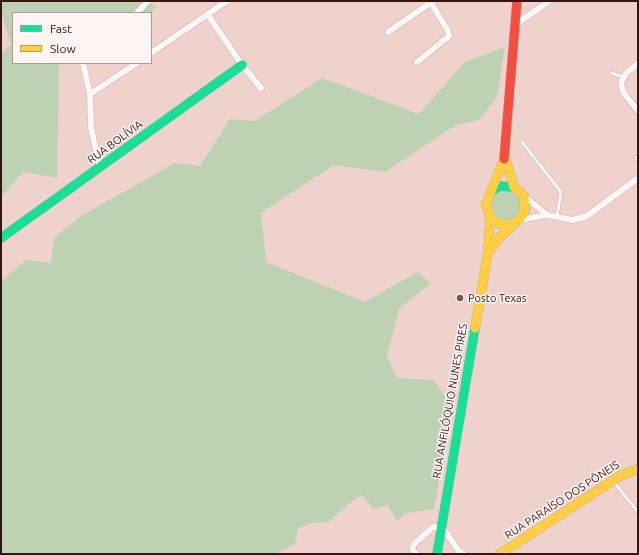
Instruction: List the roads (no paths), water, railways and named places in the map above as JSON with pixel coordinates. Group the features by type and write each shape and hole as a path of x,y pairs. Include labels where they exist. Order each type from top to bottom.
{"main road":[{"name":"RUA ANFILÓQUIO NUNES PIRES","path":"437,554 488,253 490,217 486,204 505,157 517,1"},
{"name":"RUA BOLÍVIA","path":"1,238 242,65"},
{"name":"RUA ANFILÓQUIO NUNES PIRES","path":"505,157 514,187"},
{"path":"492,191 500,186 514,187 524,196"},
{"name":"RUA ANFILÓQUIO NUNES PIRES","path":"488,253 499,238 517,222 525,211 526,201 524,196"},
{"path":"490,217 500,224 510,225 517,222"},
{"name":"RUA PARAÍSO DOS PÔNEIS","path":"500,554 613,480 638,469"}],"street":[{"path":"139,12 148,1"},
{"path":"152,52 227,1"},
{"path":"516,25 549,1"},
{"path":"388,32 432,2 447,29 449,36 416,62"},
{"path":"208,15 242,65 261,88"},
{"path":"83,64 90,94 91,128 100,168"},
{"path":"90,94 135,64"},
{"path":"638,64 623,77 621,88 638,111"},
{"path":"517,222 547,215 573,220 587,216 638,178"},
{"path":"524,196 547,215"},
{"path":"417,554 412,549 414,544 433,527 441,528 460,553"}],"lane":[{"path":"612,73 623,77"},
{"path":"522,142 561,192 557,217"},
{"path":"613,480 638,512"}],"place":[{"name":"Posto Texas","path":"460,298"}]}
